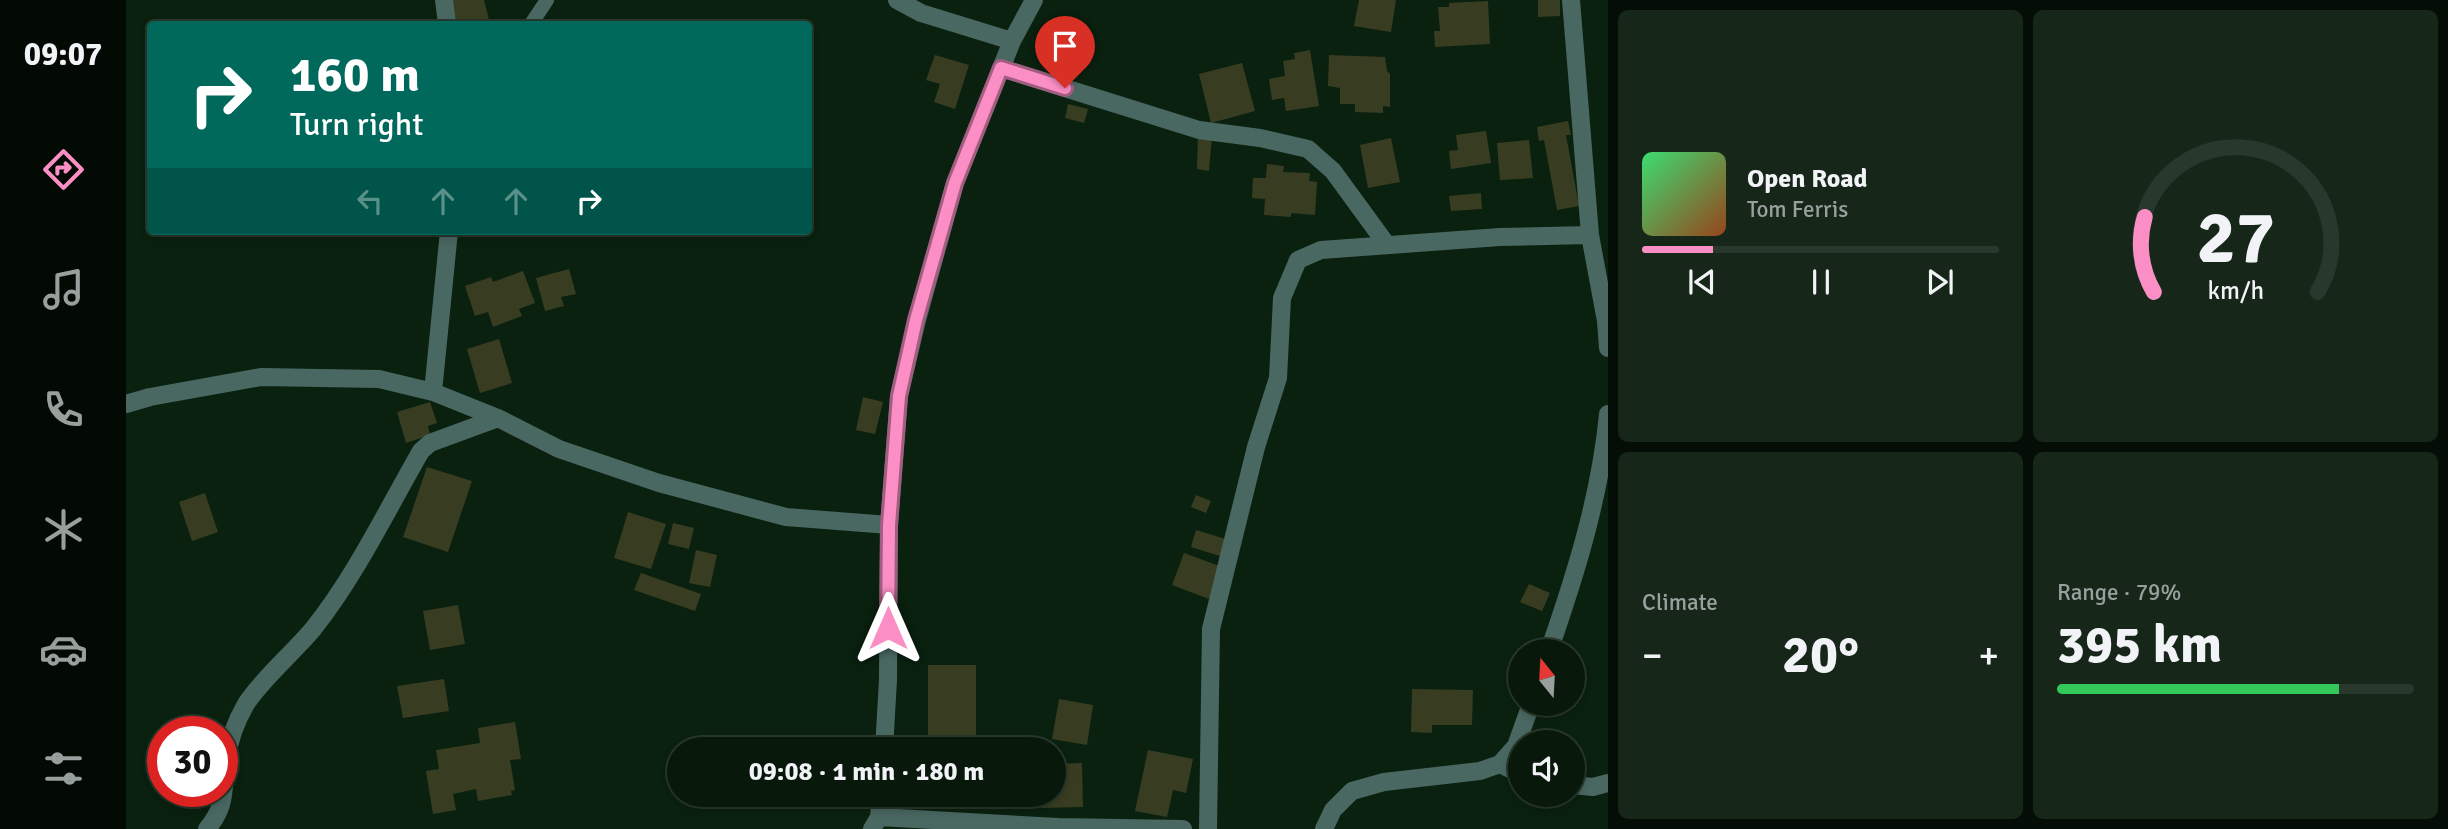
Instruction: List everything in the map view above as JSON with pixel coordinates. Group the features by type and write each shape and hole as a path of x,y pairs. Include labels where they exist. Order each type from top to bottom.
{"street":[{"path":"444,0 447,21"},
{"path":"897,0 921,13 1012,41"},
{"path":"885,737 888,680 889,525 899,396 916,320 955,183 1012,41 1034,0"},
{"path":"1571,0 1590,236 1608,339"},
{"path":"1001,68 1199,130 1260,138 1308,149 1333,171 1387,246"},
{"path":"433,392 449,235"},
{"path":"1208,829 1211,629 1256,447 1278,377 1282,298 1298,260 1321,250 1500,237 1590,236"},
{"path":"126,404 149,397 261,377 379,379 433,392 498,418 559,449 659,483 786,517 889,525"},
{"path":"1553,639 1579,566 1588,530 1605,449 1608,414"},
{"path":"206,829 215,819 225,792 226,760 234,729 247,702 314,628 352,572 421,451 430,443 498,418"},
{"path":"1324,829 1332,810 1352,791 1384,782 1480,771 1500,764 1516,746 1527,716"},
{"path":"1500,764 1508,768"},
{"path":"1585,786 1608,783"},
{"path":"876,823 1183,829"}],"lane":[{"path":"533,21 547,0"}],"building":[{"path":"449,0 484,0 489,21 454,21"},
{"path":"1359,0 1396,0 1391,32 1354,26"},
{"path":"1538,0 1560,0 1560,16 1538,17"},
{"path":"1488,1 1490,44 1435,47 1434,31 1440,31 1438,7 1449,7 1449,3"},
{"path":"1310,50 1319,106 1286,111 1284,98 1272,100 1269,79 1285,76 1283,61 1295,59 1294,53"},
{"path":"935,55 969,65 955,109 934,102 940,84 926,80"},
{"path":"1329,55 1385,57 1390,74 1390,107 1383,106 1383,113 1355,112 1355,104 1340,104 1340,88 1328,86"},
{"path":"1242,63 1255,111 1211,123 1199,74"},
{"path":"1068,104 1088,109 1084,123 1065,118"},
{"path":"1568,121 1571,135 1566,135 1579,206 1557,210 1544,140 1539,141 1537,127"},
{"path":"1486,131 1491,163 1451,169 1449,151 1458,150 1456,135"},
{"path":"1198,134 1212,136 1209,171 1197,169"},
{"path":"1391,138 1400,182 1368,188 1360,145"},
{"path":"1529,140 1533,178 1500,180 1497,143"},
{"path":"1267,164 1284,166 1283,172 1310,173 1309,181 1317,182 1315,215 1264,215 1265,199 1252,198 1253,178 1266,178"},
{"path":"1481,193 1482,209 1451,211 1449,196"},
{"path":"569,269 576,294 561,297 564,306 545,311 536,278"},
{"path":"523,271 535,303 519,309 522,316 493,327 488,312 475,316 465,286 491,277 493,282"},
{"path":"499,339 512,383 480,393 467,349"},
{"path":"863,397 883,402 875,434 856,430"},
{"path":"430,402 437,423 428,426 430,435 406,443 397,412"},
{"path":"427,467 472,481 448,552 403,537"},
{"path":"205,493 218,532 192,541 179,502"},
{"path":"1196,495 1211,501 1206,513 1191,507"},
{"path":"628,512 666,524 651,569 614,558"},
{"path":"673,523 694,528 689,549 668,544"},
{"path":"1196,530 1229,540 1223,557 1191,547"},
{"path":"696,550 717,555 710,587 689,583"},
{"path":"1184,553 1222,567 1209,599 1172,585"},
{"path":"641,573 701,594 695,611 634,590"},
{"path":"1529,584 1550,593 1542,611 1520,602"},
{"path":"458,605 465,644 430,650 423,611"},
{"path":"928,665 976,665 976,737 928,737"},
{"path":"444,679 449,711 403,718 397,686"},
{"path":"1412,689 1473,690 1472,725 1432,725 1432,733 1411,732"},
{"path":"1059,699 1093,705 1087,745 1066,741 1066,737 1052,737"},
{"path":"515,722 521,759 510,760 515,790 511,791 512,795 478,801 476,789 453,794 456,810 433,814 426,771 439,769 436,750 480,743 478,728"},
{"path":"1148,750 1193,759 1186,793 1173,790 1167,817 1135,811"},
{"path":"1082,763 1083,807 1041,808 1066,807 1066,764"}],"route":[{"path":"888,628 889,525 899,396 916,320 955,183 1001,68 1065,88"}]}
